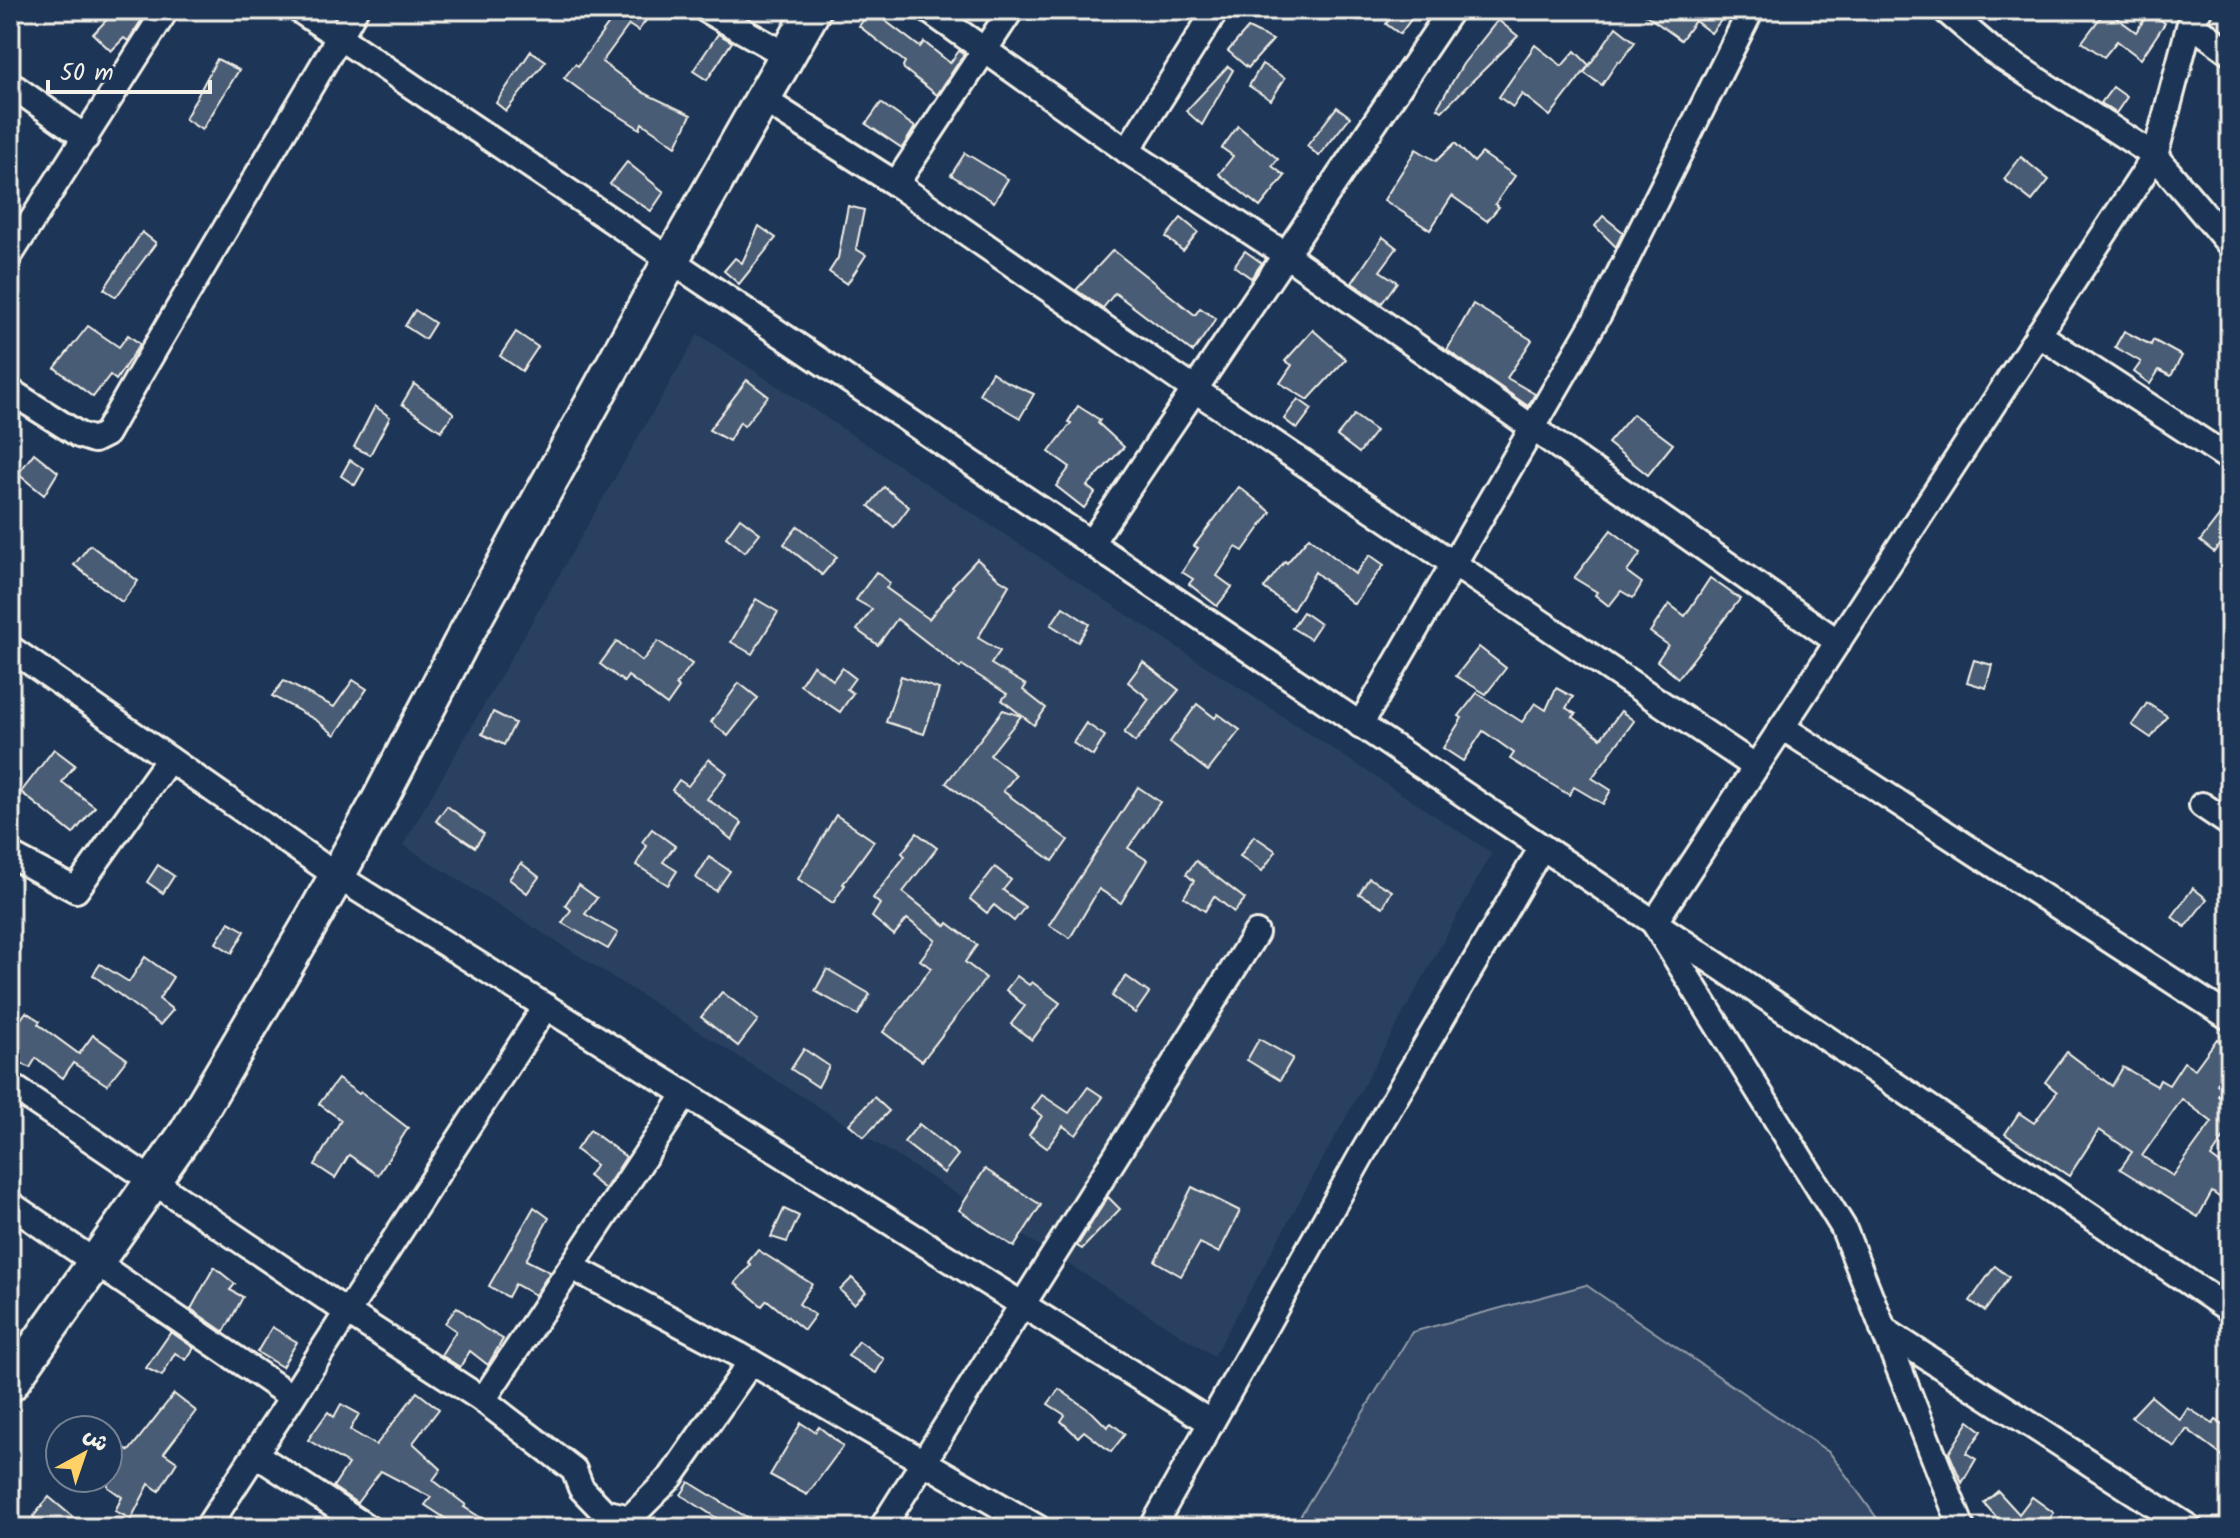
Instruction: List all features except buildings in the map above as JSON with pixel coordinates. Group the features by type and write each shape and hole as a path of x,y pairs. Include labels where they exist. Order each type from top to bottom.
{"street":[{"path":"10,255 166,10"},
{"path":"299,10 2230,1310"},
{"path":"10,391 79,435 94,440 106,434 163,332 266,165 355,10"},
{"path":"706,10 788,56"},
{"path":"10,1384 188,1131 337,876 671,260 813,10"},
{"path":"928,10 1127,151 1286,255 1838,642"},
{"path":"896,184 1011,10"},
{"path":"1127,151 1216,10"},
{"path":"1091,543 1451,10"},
{"path":"1360,725 1600,312 1751,10"},
{"path":"1945,10 1994,52 2155,156 2230,245"},
{"path":"1654,923 2155,156 2194,17 2230,52"},
{"path":"10,84 86,138"},
{"path":"764,100 896,184 1195,390 1756,767"},
{"path":"2038,334 2230,459"},
{"path":"10,648 337,876 1210,1422"},
{"path":"1782,727 2230,1018"},
{"path":"10,855 76,890 169,759"},
{"path":"2202,805 2230,824"},
{"path":"1152,1528 1542,847"},
{"path":"1654,923 1843,1227 1962,1528"},
{"path":"882,1528 1256,933"},
{"path":"207,1528 546,1006"},
{"path":"10,1085 483,1400 574,1470 581,1488 604,1512 628,1523 671,1477 751,1362"},
{"path":"483,1400 686,1094"},
{"path":"10,1204 292,1397"},
{"path":"572,1267 751,1362 1038,1528"},
{"path":"1883,1329 2190,1528"},
{"path":"255,1454 368,1528"}],"shaded area":[{"path":"698,334 1492,853 1214,1356 403,845"},
{"path":"1586,1285 1830,1453 1884,1528 1293,1528 1412,1332"}]}
